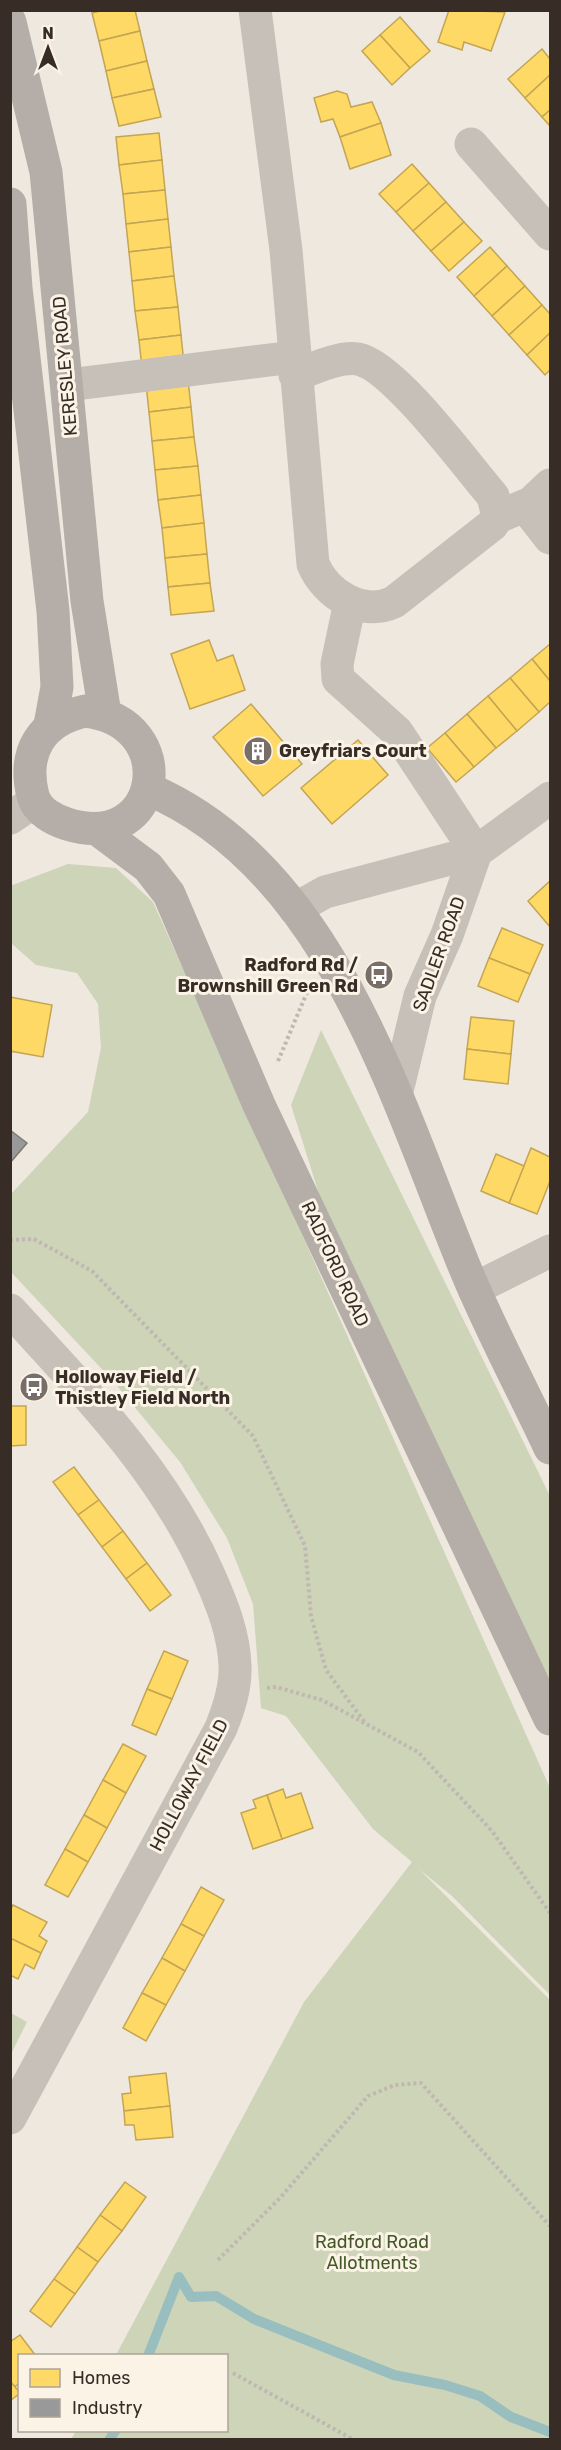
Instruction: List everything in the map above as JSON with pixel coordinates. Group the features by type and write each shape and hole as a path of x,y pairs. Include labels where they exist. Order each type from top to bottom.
{"main road":[{"name":"KERESLEY ROAD","path":"11,30 46,172 87,601 105,714"},
{"name":"KERESLEY ROAD","path":"10,204 14,289 53,611 57,687 50,725"},
{"path":"85,711 105,714 123,723 141,741 150,762 148,789 134,815 120,823 97,829 23,810 34,750 50,725 67,715 85,711"},
{"path":"148,789 201,816 249,857 295,909 325,951 397,1091 431,1184 474,1289 550,1448"},
{"name":"RADFORD ROAD","path":"97,829 148,867 169,894 259,1105 550,1719"}],"street":[{"path":"255,10 286,250 313,564 317,574 342,598 362,608 381,609 394,602 492,525 550,485"},
{"path":"471,144 550,234"},
{"path":"68,385 295,366 356,358 375,365 401,389 493,496 550,538"},
{"path":"350,602 337,664 338,679 397,732 476,852"},
{"path":"295,909 325,892 476,852 550,798"},
{"name":"SADLER ROAD","path":"397,1091 420,996 447,935 476,852"},
{"path":"474,1289 550,1251"},
{"name":"HOLLOWAY FIELD","path":"10,1310 96,1404 164,1490 195,1543 222,1603 233,1643 236,1668 233,1689 221,1728 10,2118"}],"path":[{"path":"259,1105 325,951"},
{"path":"10,1240 34,1239 92,1271 253,1436 305,1546 311,1616 326,1670 366,1724"},
{"path":"233,1689 276,1687 322,1700 418,1752 492,1831 550,1913"},
{"path":"218,2260 280,2198 368,2096 395,2085 421,2083 550,2226"},
{"path":"233,2373 354,2439"}],"green space":[{"name":"Radford Road Allotments","path":"68,864 116,868 153,902 550,1788 550,1995 452,1896 419,1869 550,2000 550,2439 71,2439 75,2432 228,2432 228,2354 117,2354 304,2002 412,1862 373,1829 286,1716 261,1708 253,1604 227,1538 180,1462 113,1381 11,1272 11,1194 88,1112 101,1048 98,1004 77,973 36,965 11,943 10,886"},
{"path":"321,1030 550,1496 550,1688 326,1216 291,1105"},
{"path":"11,2013 27,2022 11,2054"}],"building: Homes":[{"path":"104,10 135,10 140,31 99,41 92,13"},
{"path":"449,10 505,12 491,51 464,42 462,50 438,42"},
{"path":"400,17 430,51 410,68 380,35"},
{"path":"140,31 147,61 106,71 99,41"},
{"path":"380,35 410,68 392,85 362,51"},
{"path":"542,49 550,59 550,75 525,98 508,79"},
{"path":"147,61 154,89 112,98 106,71"},
{"path":"550,75 550,110 542,117 525,98"},
{"path":"154,89 161,117 119,126 112,98"},
{"path":"337,91 347,94 351,107 372,102 381,123 340,137 333,119 321,122 314,98"},
{"path":"550,110 550,126 542,117"},
{"path":"381,123 391,155 350,169 340,137"},
{"path":"159,133 162,160 119,165 116,137"},
{"path":"162,160 165,190 123,194 119,165"},
{"path":"412,164 429,183 396,212 379,194"},
{"path":"429,183 446,202 413,231 396,212"},
{"path":"165,190 168,219 126,224 123,194"},
{"path":"446,202 464,222 431,251 413,231"},
{"path":"168,219 171,247 129,252 126,224"},
{"path":"464,222 482,241 449,271 431,251"},
{"path":"171,247 174,276 132,281 129,252"},
{"path":"490,247 507,266 474,296 457,277"},
{"path":"507,266 525,286 492,316 474,296"},
{"path":"174,276 178,307 135,311 132,281"},
{"path":"525,286 542,305 509,335 492,316"},
{"path":"542,305 550,314 550,333 527,355 509,335"},
{"path":"178,307 181,335 139,340 135,311"},
{"path":"550,333 550,370 545,375 527,355"},
{"path":"181,335 184,364 142,368 139,340"},
{"path":"188,380 191,407 149,412 146,384"},
{"path":"191,407 194,437 152,441 149,412"},
{"path":"194,437 198,466 155,470 152,441"},
{"path":"198,466 201,495 158,500 155,470"},
{"path":"201,495 204,523 162,528 158,500"},
{"path":"204,523 207,554 165,558 162,528"},
{"path":"207,554 210,583 168,587 165,558"},
{"path":"210,583 214,611 171,615 168,587"},
{"path":"209,640 217,661 233,655 245,690 190,709 171,654"},
{"path":"550,644 550,681 532,659"},
{"path":"532,659 550,681 550,702 539,712 510,678"},
{"path":"510,678 539,712 517,731 488,696"},
{"path":"488,696 517,731 496,748 467,714"},
{"name":"Greyfriars Court","path":"251,704 302,764 263,796 213,737"},
{"path":"467,714 496,748 474,767 445,733"},
{"path":"445,733 474,767 456,782 427,748"},
{"name":"Greyfriars Court","path":"358,740 388,775 332,824 301,788"},
{"path":"550,881 550,927 528,901"},
{"path":"502,928 543,945 530,974 489,958"},
{"path":"489,958 530,974 518,1002 478,986"},
{"path":"10,997 52,1005 43,1057 10,1051"},
{"path":"471,1017 514,1021 511,1054 467,1049"},
{"path":"467,1049 511,1054 508,1084 464,1079"},
{"path":"531,1148 550,1157 550,1181 537,1214 509,1203"},
{"path":"496,1154 524,1166 509,1203 481,1191"},
{"path":"10,1406 26,1406 26,1445 10,1446"},
{"path":"74,1467 99,1500 78,1515 53,1482"},
{"path":"99,1500 123,1531 102,1547 78,1515"},
{"path":"123,1531 147,1563 126,1579 102,1547"},
{"path":"147,1563 171,1595 150,1611 126,1579"},
{"path":"164,1651 188,1661 172,1699 147,1689"},
{"path":"147,1689 172,1699 156,1735 132,1725"},
{"path":"123,1744 146,1756 126,1793 103,1780"},
{"path":"103,1780 126,1793 107,1828 84,1815"},
{"path":"283,1789 286,1798 301,1793 313,1828 282,1839 267,1795"},
{"path":"267,1795 282,1839 253,1849 241,1813 256,1808 253,1800"},
{"path":"84,1815 107,1828 88,1862 65,1849"},
{"path":"65,1849 88,1862 68,1897 45,1885"},
{"path":"201,1887 224,1900 204,1936 181,1924"},
{"path":"13,1905 47,1922 39,1936 47,1941 41,1953 10,1938 10,1911"},
{"path":"181,1924 204,1936 185,1971 162,1958"},
{"path":"10,1938 41,1953 34,1969 25,1964 18,1979 10,1975"},
{"path":"162,1958 185,1971 166,2005 142,1993"},
{"path":"142,1993 166,2005 146,2041 123,2028"},
{"path":"166,2073 170,2106 124,2111 122,2094 131,2093 129,2077"},
{"path":"170,2106 173,2137 136,2140 134,2125 125,2125 124,2111"},
{"path":"125,2182 146,2197 122,2231 100,2215"},
{"path":"100,2215 122,2231 98,2262 77,2247"},
{"path":"77,2247 98,2262 75,2294 54,2279"},
{"path":"54,2279 75,2294 51,2327 30,2311"},
{"path":"20,2335 34,2354 18,2354 18,2384 14,2387 10,2381 10,2342"},
{"path":"10,2381 18,2391 18,2395 10,2401"}],"building: Industry":[{"path":"10,1130 27,1143 10,1163"}],"waterway":[{"path":"149,2354 179,2277 191,2297 216,2296 254,2319 394,2375 445,2385 480,2396 511,2417 550,2432"},
{"path":"109,2440 115,2432"}],"place":[{"name":"Greyfriars Court","path":"258,751"},
{"name":"Radford Rd / Brownshill Green Rd","path":"379,975"},
{"name":"Holloway Field / Thistley Field North","path":"34,1387"}]}
